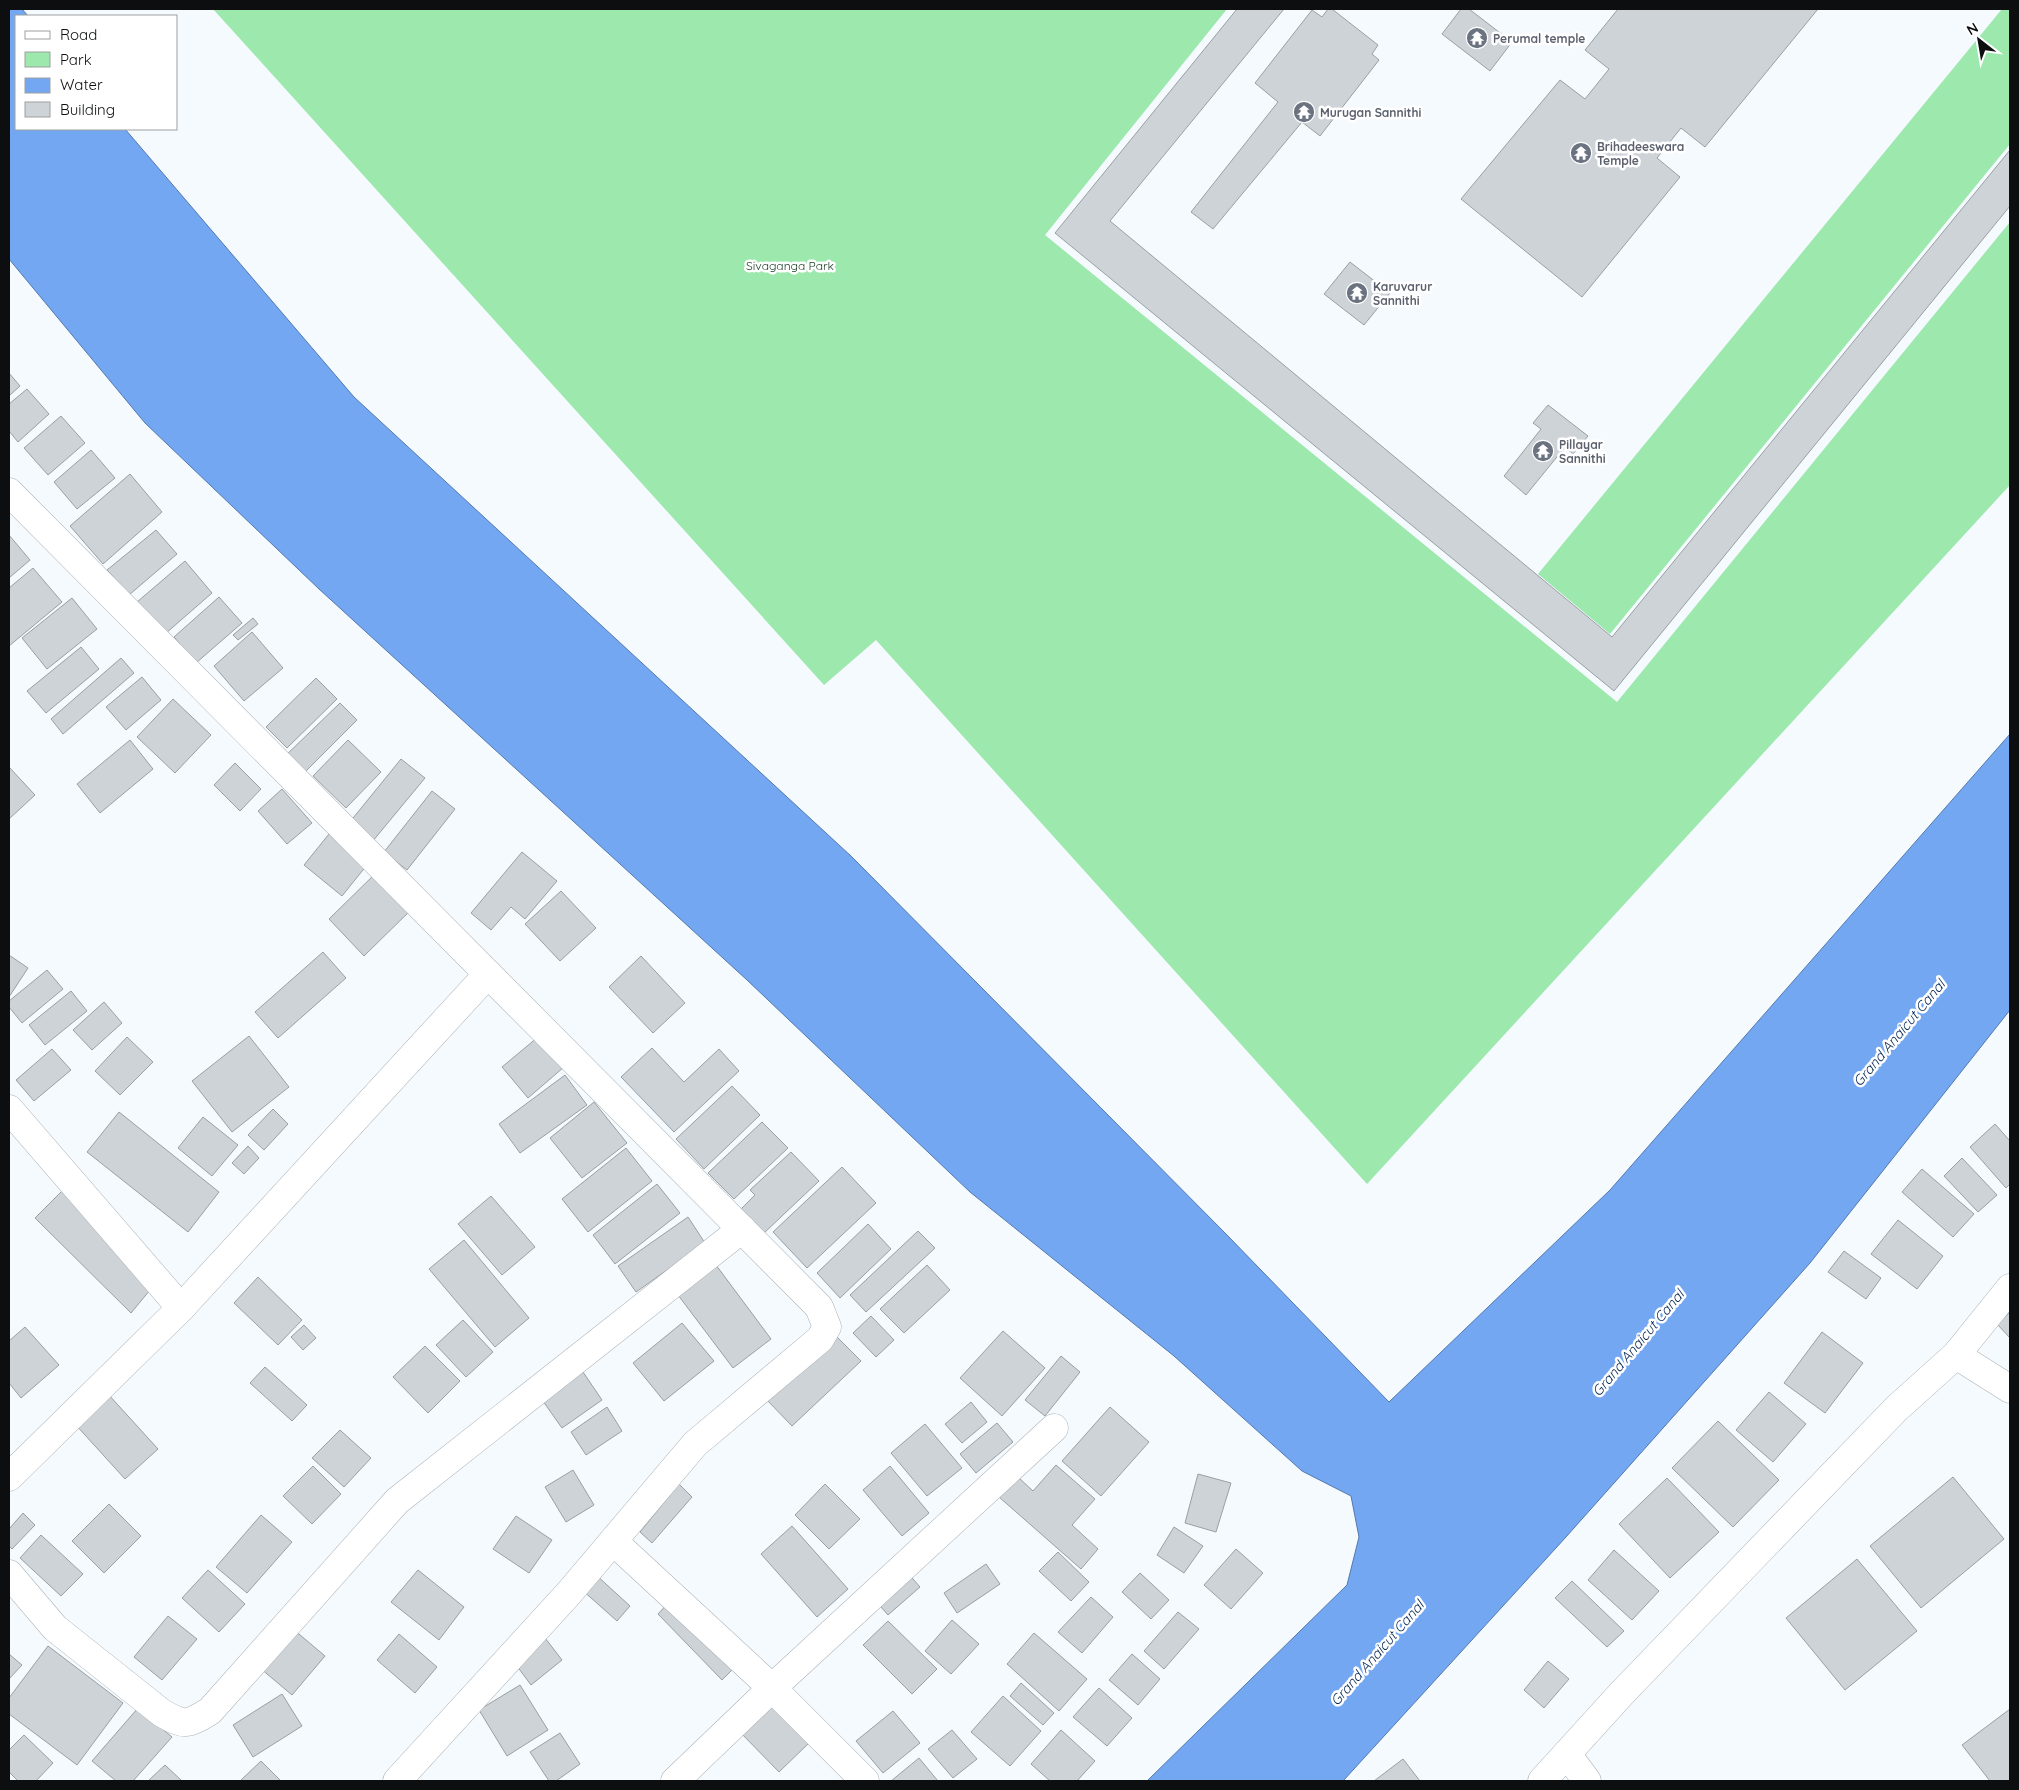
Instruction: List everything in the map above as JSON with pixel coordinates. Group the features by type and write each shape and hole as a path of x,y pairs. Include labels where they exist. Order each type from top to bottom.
{"street":[{"path":"9,492 819,1307 827,1327 820,1339 694,1444 569,1593 397,1781"},
{"path":"9,1477 181,1308 488,974"},
{"path":"9,1109 181,1308"},
{"path":"9,1574 55,1628 146,1701 180,1723 195,1721 210,1711 397,1501 742,1229"},
{"path":"1542,1781 1622,1693 1896,1409 1956,1354 2010,1288"},
{"path":"1956,1354 2010,1388"},
{"path":"675,1781 772,1688 1054,1428"},
{"path":"612,1541 772,1688 865,1781"},
{"path":"1567,1754 1587,1781"}],"green space":[{"name":"Sivaganga Park","path":"213,9 1227,9 1045,235 1617,702 2010,222 2010,485 1367,1184 876,640 824,685"},
{"path":"2002,9 2010,9 2010,144 1610,634 1538,574"}],"water":[{"name":"Grand Anaicut Canal","path":"9,9 22,9 27,15 15,15 15,130 126,130 354,397 852,857 1228,1236 1389,1402 1610,1190 2010,734 2010,1010 1810,1263 1566,1537 1343,1781 1147,1781 1347,1585 1359,1537 1351,1496 1302,1471 1174,1356 970,1192 747,980 319,589 145,423 9,259"}],"building":[{"path":"1237,9 1284,9 1110,221 1612,637 2010,150 2010,206 1614,691 1055,233"},
{"name":"Murugan Sannithi","path":"1328,9 1332,9 1378,45 1372,54 1379,60 1320,136 1302,122 1213,229 1191,212 1278,102 1255,83 1312,10 1322,17"},
{"name":"Perumal temple","path":"1461,9 1469,9 1512,42 1490,71 1442,34"},
{"name":"Brihadeeswara Temple","path":"1618,9 1818,9 1705,147 1681,128 1657,158 1680,177 1582,297 1461,199 1560,80 1585,99 1609,69 1585,50"},
{"name":"Karuvarur Sannithi","path":"1350,262 1390,293 1364,325 1324,294"},
{"path":"9,373 20,386 9,396"},
{"path":"27,389 49,414 18,442 9,431 9,404"},
{"name":"Pillayar Sannithi","path":"1548,405 1588,436 1573,454 1565,447 1526,495 1504,476 1541,429 1533,423"},
{"path":"61,416 85,443 48,475 24,448"},
{"path":"91,450 115,478 77,509 54,482"},
{"path":"130,474 162,512 103,564 70,526"},
{"path":"156,530 177,554 129,595 107,570"},
{"path":"9,535 30,560 9,578"},
{"path":"185,561 212,593 165,634 137,602"},
{"path":"33,568 62,602 9,646 9,588"},
{"path":"219,597 242,623 196,663 174,637"},
{"path":"72,598 97,629 47,669 22,638"},
{"path":"253,618 258,624 238,640 233,635"},
{"path":"252,632 283,668 244,701 214,666"},
{"path":"81,647 99,669 46,713 27,691"},
{"path":"121,658 134,673 63,734 51,719"},
{"path":"142,677 161,700 126,730 106,707"},
{"path":"316,678 337,699 287,748 266,727"},
{"path":"173,699 211,735 175,773 137,737"},
{"path":"340,703 357,720 299,778 281,760"},
{"path":"130,740 153,769 100,813 77,784"},
{"path":"348,740 381,772 346,808 313,776"},
{"path":"401,759 425,778 372,842 349,823"},
{"path":"235,763 261,789 240,811 214,785"},
{"path":"9,767 35,795 9,819"},
{"path":"282,789 312,823 287,844 258,811"},
{"path":"432,791 455,809 407,870 384,852"},
{"path":"329,834 367,865 342,896 304,865"},
{"path":"522,852 557,881 525,919 511,907 491,930 471,913"},
{"path":"379,870 415,906 364,956 329,919"},
{"path":"561,891 596,928 560,961 525,924"},
{"path":"323,952 346,978 278,1038 255,1012"},
{"path":"9,955 28,968 9,997"},
{"path":"641,956 685,1003 653,1033 609,987"},
{"path":"47,970 63,989 22,1023 9,1007 9,1001"},
{"path":"71,991 87,1011 45,1045 29,1025"},
{"path":"104,1002 122,1023 92,1050 73,1030"},
{"path":"249,1036 289,1087 232,1132 192,1081"},
{"path":"127,1037 153,1062 120,1095 95,1071"},
{"path":"538,1037 564,1067 528,1098 502,1067"},
{"path":"652,1048 684,1082 719,1049 739,1071 674,1132 621,1077"},
{"path":"52,1049 71,1070 34,1101 16,1080"},
{"path":"565,1075 587,1105 520,1153 499,1124"},
{"path":"732,1086 760,1115 704,1169 676,1139"},
{"path":"594,1102 627,1143 582,1178 550,1138"},
{"path":"273,1109 288,1124 264,1150 248,1135"},
{"path":"119,1112 219,1192 188,1232 87,1152"},
{"path":"203,1117 238,1145 212,1176 178,1148"},
{"path":"762,1122 788,1148 734,1199 708,1173"},
{"path":"1995,1124 2010,1141 2010,1184 2006,1188 1970,1147"},
{"path":"248,1146 259,1158 244,1174 232,1163"},
{"path":"626,1148 652,1181 588,1232 562,1199"},
{"path":"791,1152 819,1181 763,1234 740,1210 755,1195 750,1190"},
{"path":"1962,1158 1997,1195 1978,1212 1944,1176"},
{"path":"842,1167 876,1203 807,1268 773,1232"},
{"path":"1922,1169 1974,1214 1953,1237 1902,1192"},
{"path":"657,1184 680,1213 615,1264 593,1235"},
{"path":"64,1189 150,1290 131,1313 35,1218"},
{"path":"491,1196 535,1247 502,1275 458,1224"},
{"path":"688,1217 705,1243 636,1292 618,1266"},
{"path":"1898,1220 1943,1256 1917,1289 1871,1254"},
{"path":"868,1224 891,1249 840,1298 817,1273"},
{"path":"918,1231 935,1248 866,1312 850,1295"},
{"path":"464,1240 529,1318 495,1347 429,1269"},
{"path":"1844,1251 1881,1278 1866,1299 1828,1272"},
{"path":"716,1265 771,1339 733,1368 678,1295"},
{"path":"927,1265 950,1290 904,1333 880,1309"},
{"path":"258,1277 302,1320 278,1345 234,1303"},
{"path":"2010,1312 2010,1338 1997,1324"},
{"path":"871,1316 894,1340 876,1357 853,1333"},
{"path":"463,1320 493,1352 466,1377 436,1345"},
{"path":"682,1323 714,1361 664,1401 633,1363"},
{"path":"304,1325 316,1338 303,1350 291,1337"},
{"path":"25,1327 59,1365 21,1398 9,1383 9,1341"},
{"path":"1003,1331 1045,1368 1002,1416 960,1378"},
{"path":"1822,1332 1863,1363 1825,1413 1784,1383"},
{"path":"835,1335 861,1361 792,1426 766,1399"},
{"path":"425,1346 460,1381 428,1413 393,1377"},
{"path":"1061,1356 1080,1372 1045,1416 1025,1400"},
{"path":"265,1367 307,1405 292,1421 250,1383"},
{"path":"581,1369 602,1400 562,1428 540,1397"},
{"path":"1769,1392 1806,1424 1773,1462 1736,1430"},
{"path":"108,1394 158,1449 125,1479 75,1424"},
{"path":"971,1402 987,1422 962,1443 945,1424"},
{"path":"607,1407 622,1431 586,1455 571,1432"},
{"path":"1110,1407 1149,1442 1101,1496 1062,1461"},
{"path":"1718,1421 1779,1480 1733,1527 1672,1468"},
{"path":"997,1423 1013,1442 976,1473 960,1454"},
{"path":"925,1424 962,1468 927,1496 891,1453"},
{"path":"340,1430 371,1458 344,1487 312,1458"},
{"path":"1056,1465 1095,1499 1072,1525 1098,1549 1081,1569 999,1497 1018,1477 1033,1491"},
{"path":"313,1466 341,1494 312,1524 283,1496"},
{"path":"890,1466 929,1513 902,1536 863,1490"},
{"path":"573,1470 594,1505 566,1522 545,1487"},
{"path":"1198,1474 1231,1483 1216,1532 1185,1523"},
{"path":"1953,1477 2004,1539 1921,1608 1870,1546"},
{"path":"1667,1478 1719,1532 1670,1578 1619,1524"},
{"path":"679,1484 692,1497 652,1543 640,1532"},
{"path":"825,1484 860,1519 829,1549 795,1515"},
{"path":"109,1504 141,1536 104,1573 72,1541"},
{"path":"23,1513 35,1525 12,1549 9,1546 9,1529"},
{"path":"261,1515 292,1542 247,1593 216,1567"},
{"path":"516,1516 552,1540 529,1573 493,1549"},
{"path":"792,1526 848,1589 817,1617 761,1554"},
{"path":"1174,1527 1203,1546 1184,1573 1157,1555"},
{"path":"41,1535 83,1574 61,1596 20,1558"},
{"path":"1236,1549 1263,1573 1231,1609 1204,1585"},
{"path":"1614,1550 1659,1591 1632,1620 1588,1580"},
{"path":"1058,1552 1089,1582 1071,1601 1039,1571"},
{"path":"1857,1559 1917,1631 1845,1690 1786,1618"},
{"path":"986,1564 1000,1584 957,1613 944,1593"},
{"path":"208,1570 245,1604 219,1632 182,1598"},
{"path":"418,1570 464,1607 439,1640 391,1602"},
{"path":"906,1571 920,1587 888,1615 874,1599"},
{"path":"594,1573 630,1606 617,1621 581,1589"},
{"path":"1140,1573 1169,1600 1151,1619 1122,1592"},
{"path":"1572,1581 1624,1631 1607,1647 1555,1598"},
{"path":"680,1590 744,1658 722,1680 658,1614"},
{"path":"1091,1597 1113,1617 1082,1653 1058,1632"},
{"path":"1178,1612 1199,1629 1164,1669 1144,1651"},
{"path":"168,1616 197,1639 162,1680 134,1657"},
{"path":"952,1620 979,1644 951,1674 925,1651"},
{"path":"888,1621 937,1669 912,1694 863,1645"},
{"path":"293,1629 325,1656 292,1695 260,1668"},
{"path":"1034,1633 1087,1679 1059,1711 1007,1664"},
{"path":"399,1634 437,1667 415,1693 377,1660"},
{"path":"542,1634 562,1660 531,1685 511,1658"},
{"path":"48,1646 123,1703 77,1765 9,1714 9,1698"},
{"path":"9,1654 22,1665 9,1679"},
{"path":"1132,1654 1160,1679 1138,1705 1109,1680"},
{"path":"1548,1661 1569,1679 1544,1708 1524,1690"},
{"path":"1021,1683 1054,1713 1043,1725 1010,1696"},
{"path":"520,1685 548,1730 507,1756 479,1710"},
{"path":"1099,1688 1132,1718 1107,1746 1073,1717"},
{"path":"282,1694 302,1726 253,1757 233,1725"},
{"path":"1003,1696 1041,1731 1010,1766 971,1732"},
{"path":"772,1697 811,1741 779,1772 738,1730"},
{"path":"138,1708 172,1737 133,1781 116,1781 92,1761"},
{"path":"2010,1709 2010,1781 1990,1781 1962,1745"},
{"path":"893,1711 920,1743 883,1773 856,1741"},
{"path":"952,1730 977,1759 953,1778 928,1749"},
{"path":"1061,1730 1095,1761 1077,1781 1050,1781 1031,1764"},
{"path":"560,1733 580,1764 556,1781 549,1781 530,1752"},
{"path":"24,1735 53,1763 36,1781 18,1781 9,1772 9,1750"},
{"path":"919,1758 938,1781 891,1781"},
{"path":"1403,1759 1420,1781 1374,1781"},
{"path":"261,1761 281,1781 240,1781"},
{"path":"165,1765 182,1781 148,1781"}],"place":[{"name":"Perumal temple","path":"1477,38"},
{"name":"Murugan Sannithi","path":"1304,112"},
{"name":"Brihadeeswara Temple","path":"1581,153"},
{"name":"Karuvarur Sannithi","path":"1357,293"},
{"name":"Pillayar Sannithi","path":"1543,451"}]}
